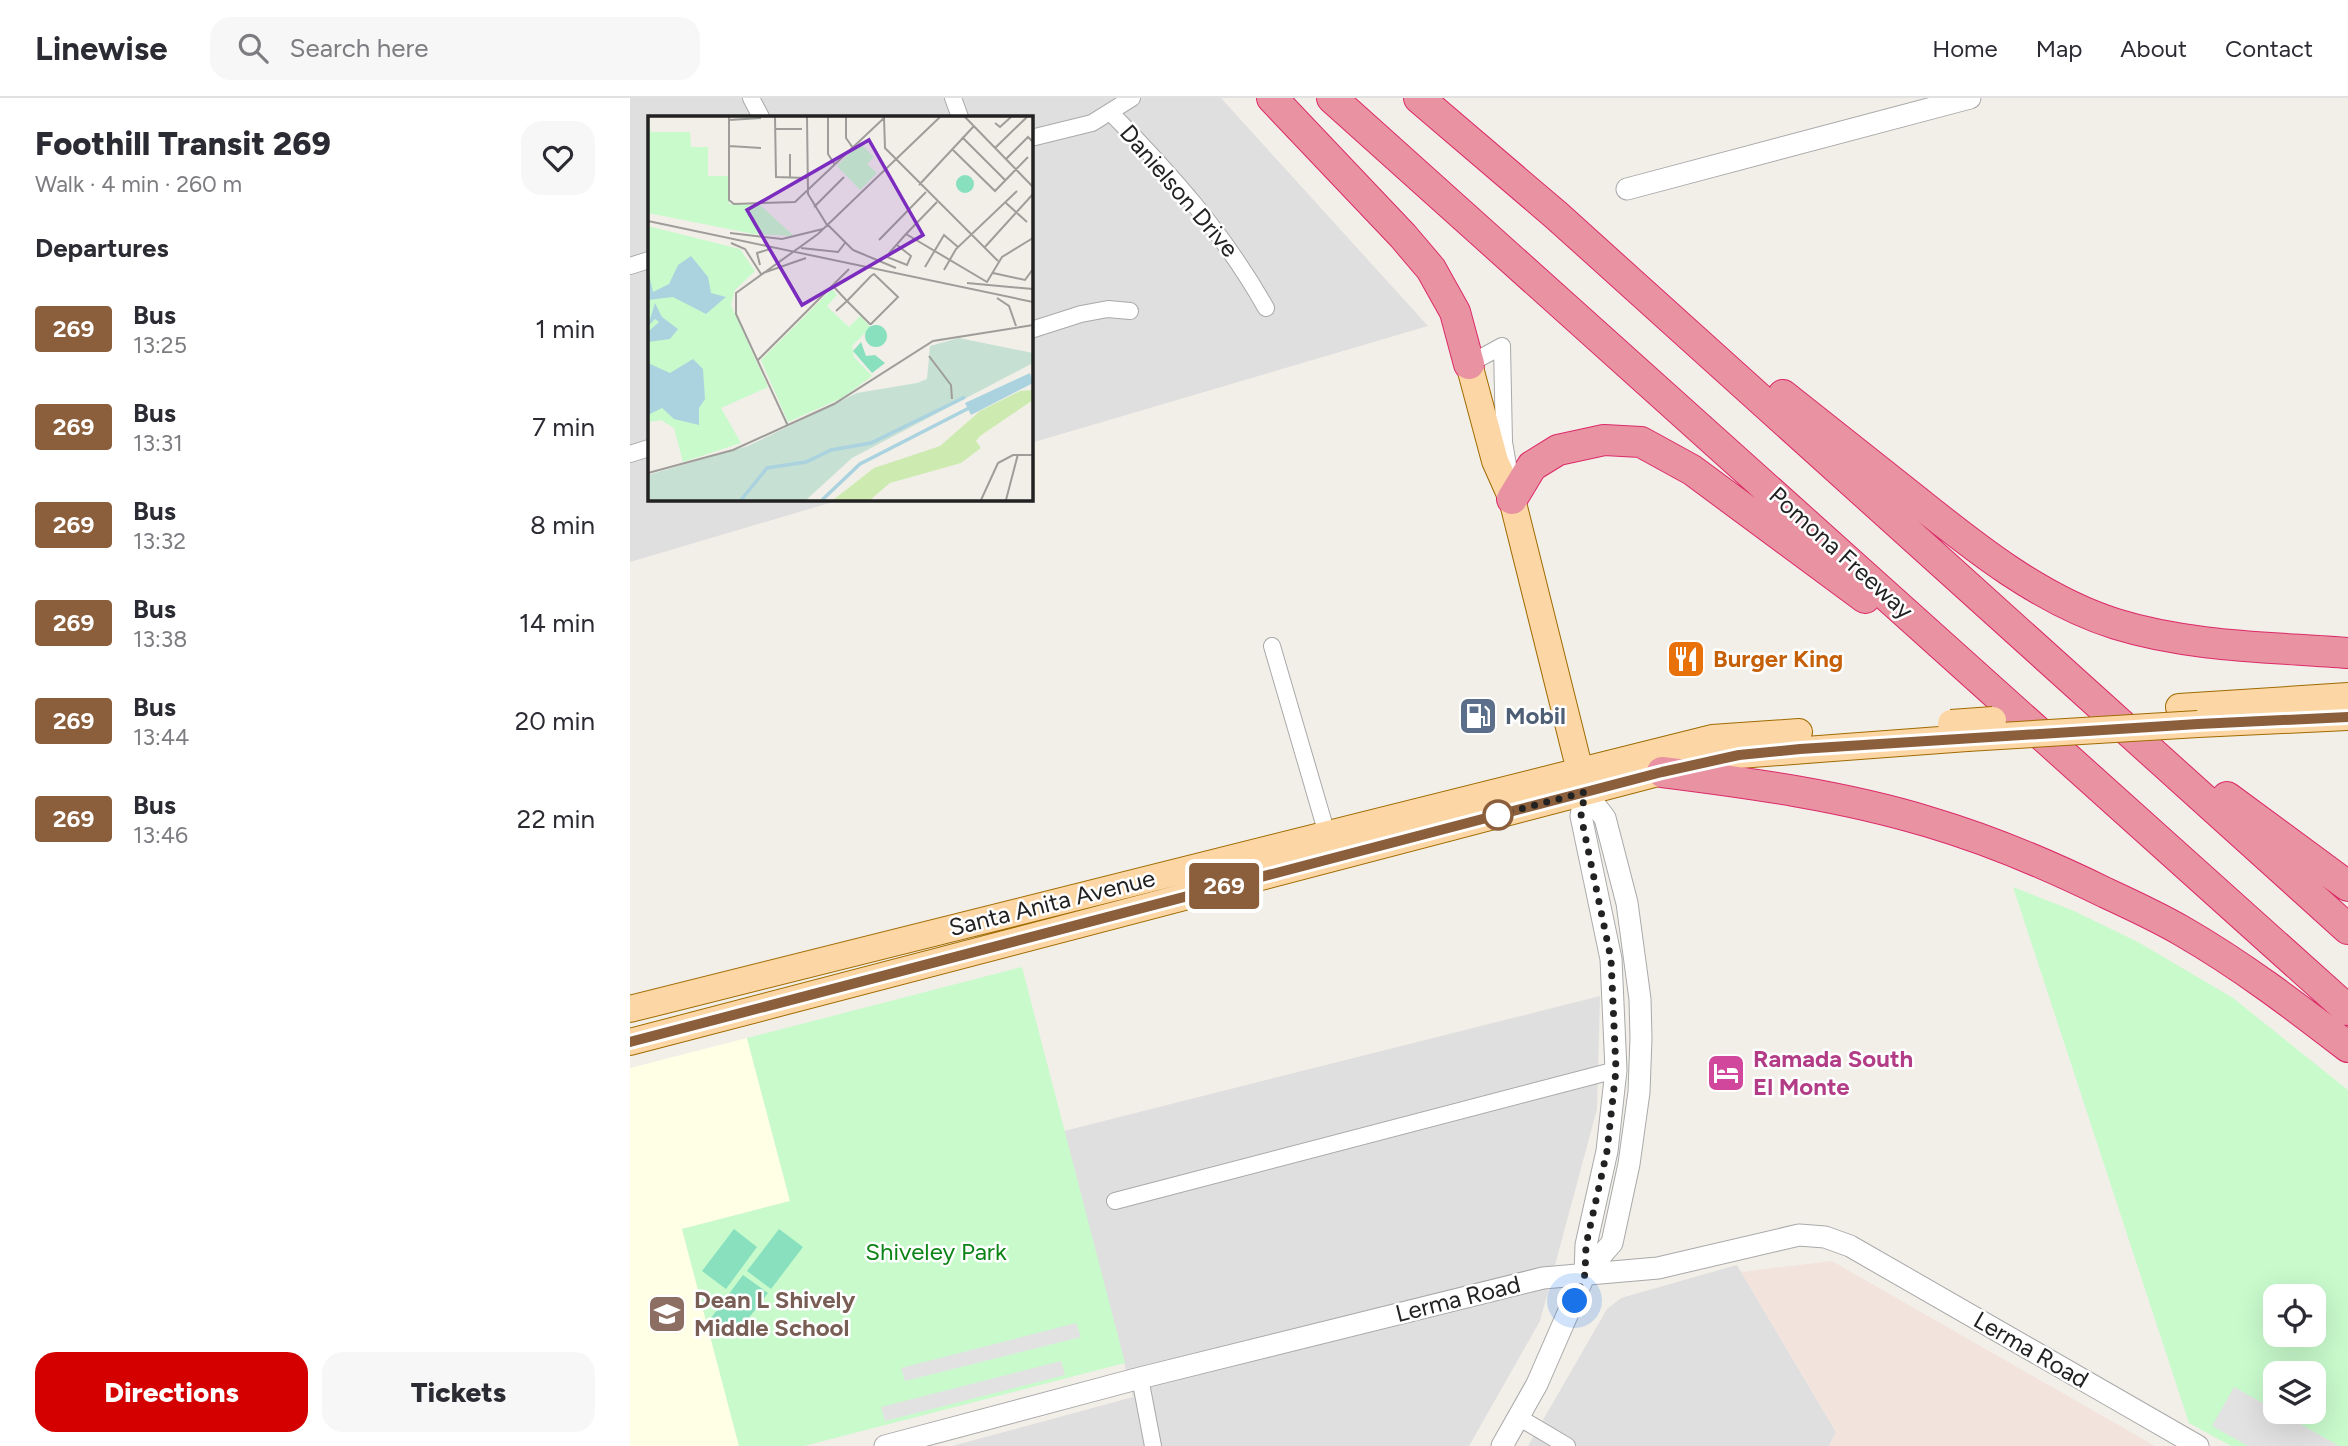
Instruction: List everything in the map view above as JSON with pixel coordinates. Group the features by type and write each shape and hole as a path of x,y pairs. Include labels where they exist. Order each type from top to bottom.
{"highway":[{"path":"1272,98 1431,269 1455,312 1469,364"},
{"name":"Pomona Freeway","path":"1332,98 2348,1010"},
{"path":"1419,98 1556,215 2348,929"},
{"path":"1556,215 1947,525 2038,589 2114,624 2148,632 2189,640 2348,653"},
{"path":"1512,499 1532,466 1558,450 1604,440 1641,442 1692,470 2018,712"},
{"path":"2086,692 2348,886"},
{"path":"1662,772 1743,781 1880,810 1927,821 2016,852 2184,932 2252,976 2348,1047"}],"main road":[{"path":"1469,364 1495,461 1512,499 1583,782"},
{"name":"Santa Anita Avenue","path":"630,1042 1098,919 1583,782 1712,738 1959,730 2189,715 2348,696"},
{"name":"Santa Anita Avenue","path":"2189,715 2348,717"},
{"name":"Santa Anita Avenue","path":"630,1009 1327,834 1583,782 1662,772 1739,755 1959,730"},
{"path":"1092,893 1098,919"}],"street":[{"path":"751,98 760,116"},
{"path":"953,98 960,116"},
{"path":"1032,138 1092,123 1132,98"},
{"path":"1627,189 1908,106 1970,98"},
{"name":"Danielson Drive","path":"1111,113 1164,167 1206,217 1243,266 1266,308"},
{"path":"630,266 648,260"},
{"path":"1032,330 1081,314 1108,309 1130,311"},
{"path":"1469,364 1502,346 1504,442 1512,499"},
{"path":"630,454 648,448"},
{"path":"1272,646 1327,834"},
{"path":"1502,1446 1536,1384 1585,1274 1612,1243 1629,1164 1639,1092 1640,999 1628,903 1605,818 1583,782"},
{"path":"1583,782 1581,816 1611,959 1616,1070 1607,1151 1586,1245 1585,1274"},
{"path":"1592,860 1615,858"},
{"path":"1115,1201 1616,1070"},
{"name":"Lerma Road","path":"885,1446 1140,1378 1543,1279 1658,1268 1799,1235 1825,1237 1850,1246 2198,1446"},
{"path":"1140,1378 1153,1446"},
{"path":"1518,1417 1567,1446"}],"shaded area":[{"path":"630,98 1221,98 1428,326 1032,443 1032,116 648,116 648,500 840,500 630,562"},
{"path":"1600,996 1597,1109 1540,1321 1469,1446 952,1446 1133,1397 1064,1131"},
{"name":"Dean L Shively Middle School","path":"747,1038 790,1201 682,1229 739,1446 630,1446 630,1068"},
{"path":"1832,1261 2155,1446 1829,1446 1836,1432 1741,1272"},
{"path":"1737,1265 1836,1432 1829,1446 1528,1446 1607,1309 1621,1298"},
{"path":"1076,1323 1081,1337 905,1381 901,1368"},
{"path":"1061,1361 1065,1375 885,1421 881,1407"},
{"path":"2234,1387 2263,1403 2263,1424 2300,1424 2339,1446 2248,1446 2212,1426"}],"green space":[{"path":"2013,887 2074,911 2138,942 2233,998 2348,1090 2348,1446 2231,1446 2189,1423"},
{"name":"Shiveley Park","path":"1022,967 1125,1363 804,1446 739,1446 682,1229 790,1201 747,1038"},
{"path":"734,1229 757,1247 726,1289 702,1271"},
{"path":"779,1229 803,1247 771,1289 747,1271"},
{"path":"743,1275 768,1293 735,1336 711,1318"}],"bus line":[{"name":"269","path":"630,1042 1662,772 1739,755 1967,738 2348,717"}],"place":[{"name":"Burger King","path":"1686,659"},
{"name":"Mobil","path":"1478,716"},
{"name":"Ramada South El Monte","path":"1726,1073"},
{"name":"Dean L Shively Middle School","path":"667,1314"}],"route":[{"path":"1498,815 1585,792 1581,816 1611,959 1616,1070 1607,1151 1586,1245 1585,1274 1575,1301"}]}
